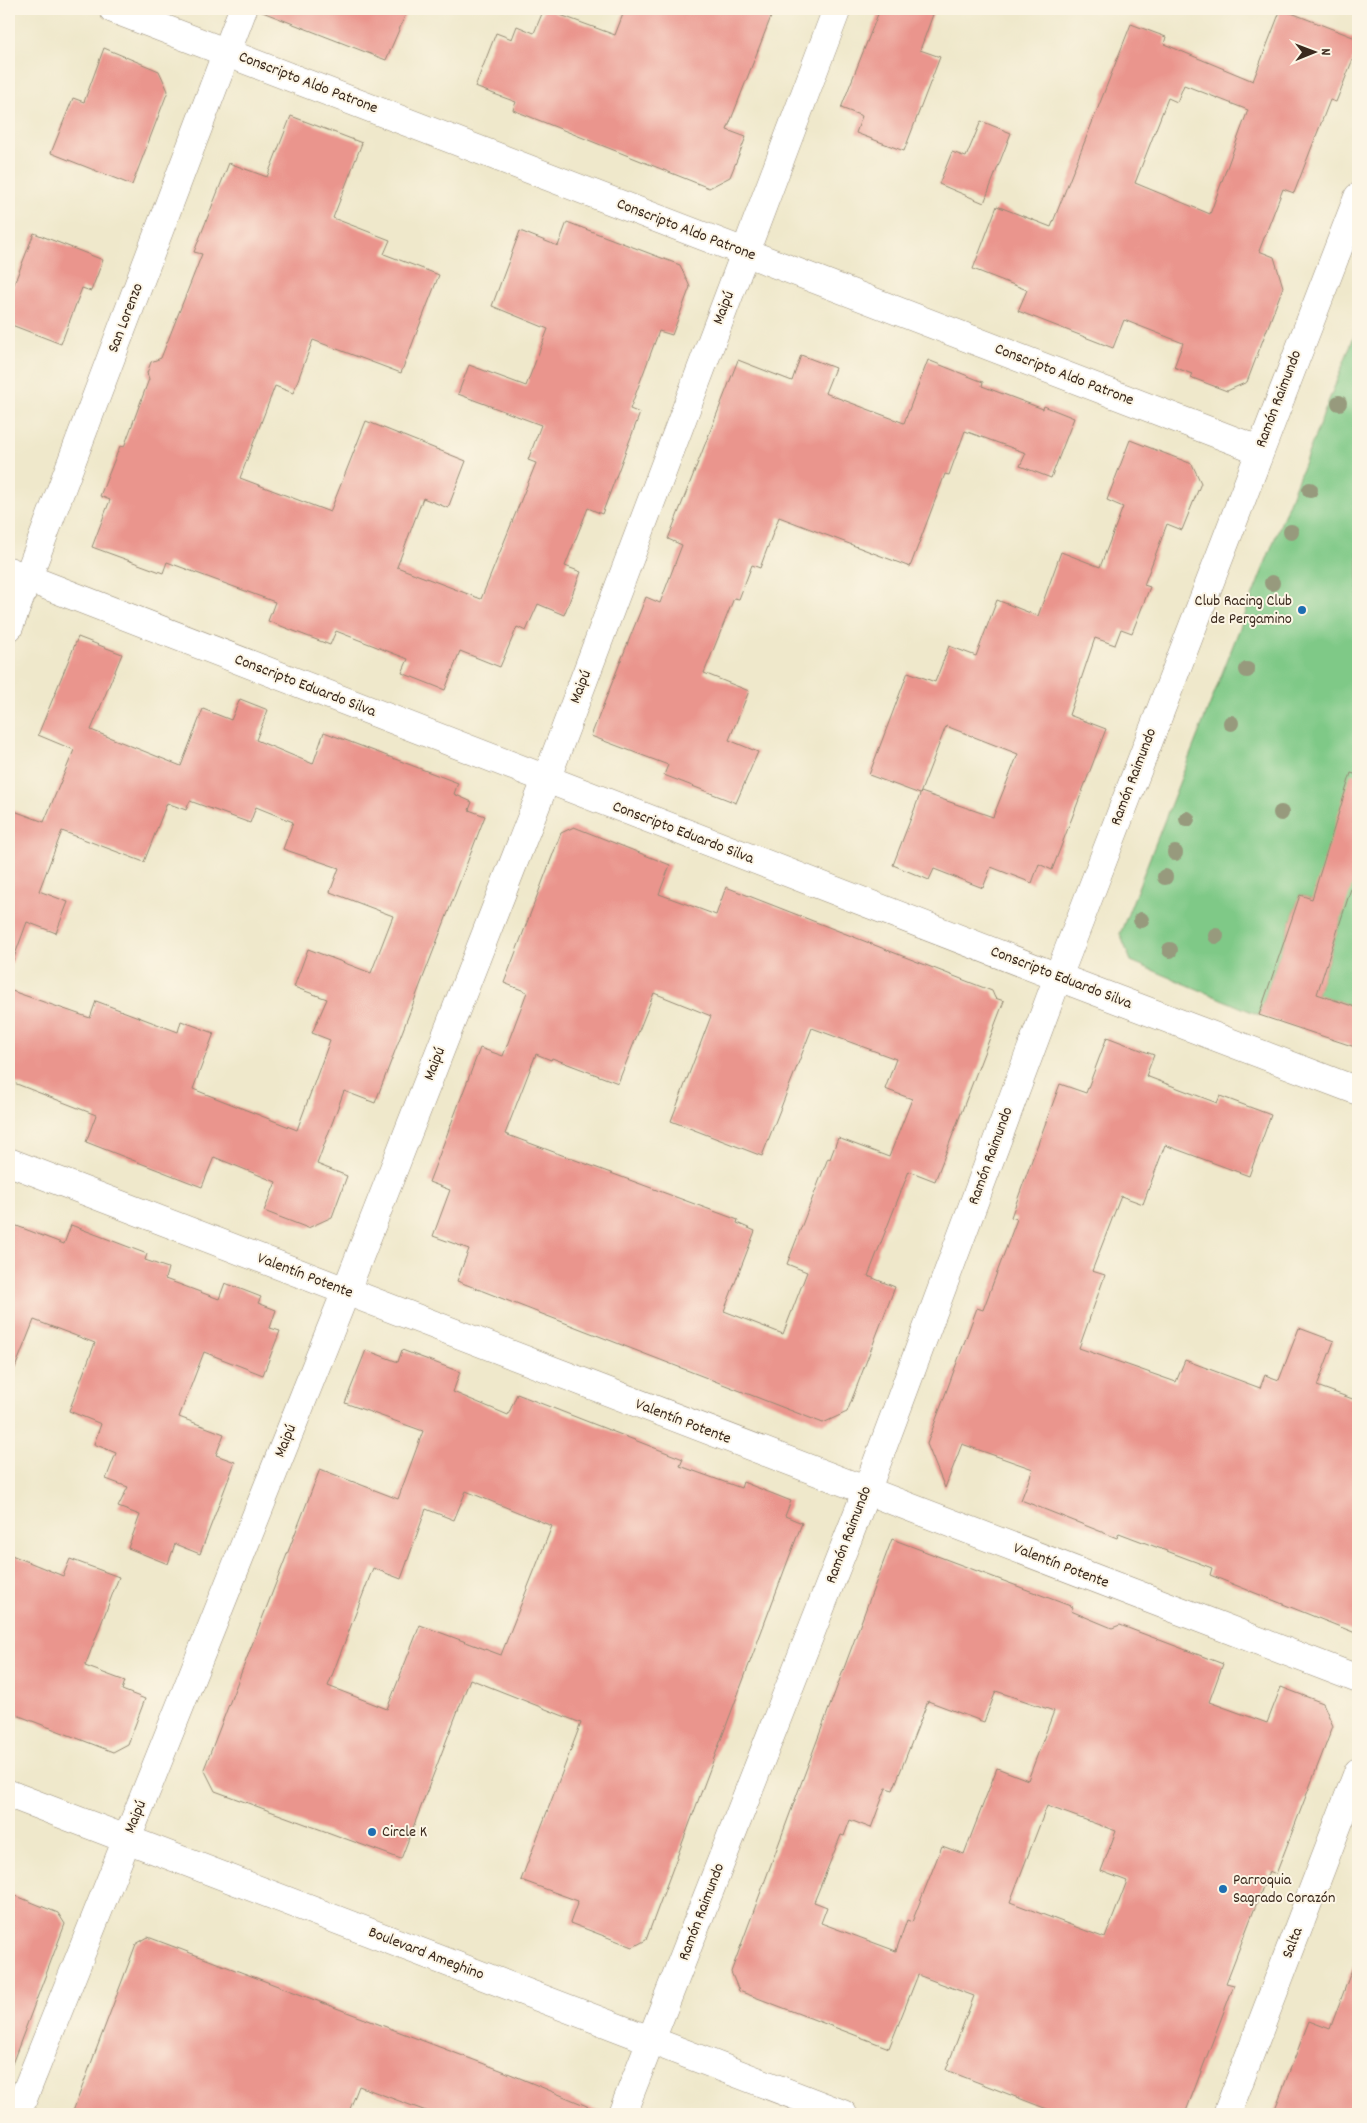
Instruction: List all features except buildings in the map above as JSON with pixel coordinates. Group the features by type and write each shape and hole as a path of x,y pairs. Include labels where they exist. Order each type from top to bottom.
{"street":[{"name":"Conscripto Aldo Patrone","path":"113,9 1259,450"},
{"name":"San Lorenzo","path":"9,626 18,574 243,9"},
{"name":"Maipú","path":"17,2114 346,1291 546,780 837,9"},
{"name":"Ramón Raimundo","path":"622,2114 866,1492 1058,977 1259,450 1358,197"},
{"name":"Conscripto Eduardo Silva","path":"18,574 546,780 1358,1090"},
{"name":"Valentín Potente","path":"9,1162 1358,1679"},
{"name":"Salta","path":"1227,2114 1358,1772"},
{"name":"Boulevard Ameghino","path":"9,1794 843,2114"}],"green space":[{"name":"Club Racing Club de Pergamino","path":"1358,326 1358,1008 1317,994 1344,910 1300,895 1259,1015 1131,961 1120,934"}],"place":[{"name":"Club Racing Club de Pergamino","path":"1302,610"},
{"name":"Circle K","path":"372,1832"},
{"name":"Parroquia Sagrado Corazón","path":"1223,1889"}]}
